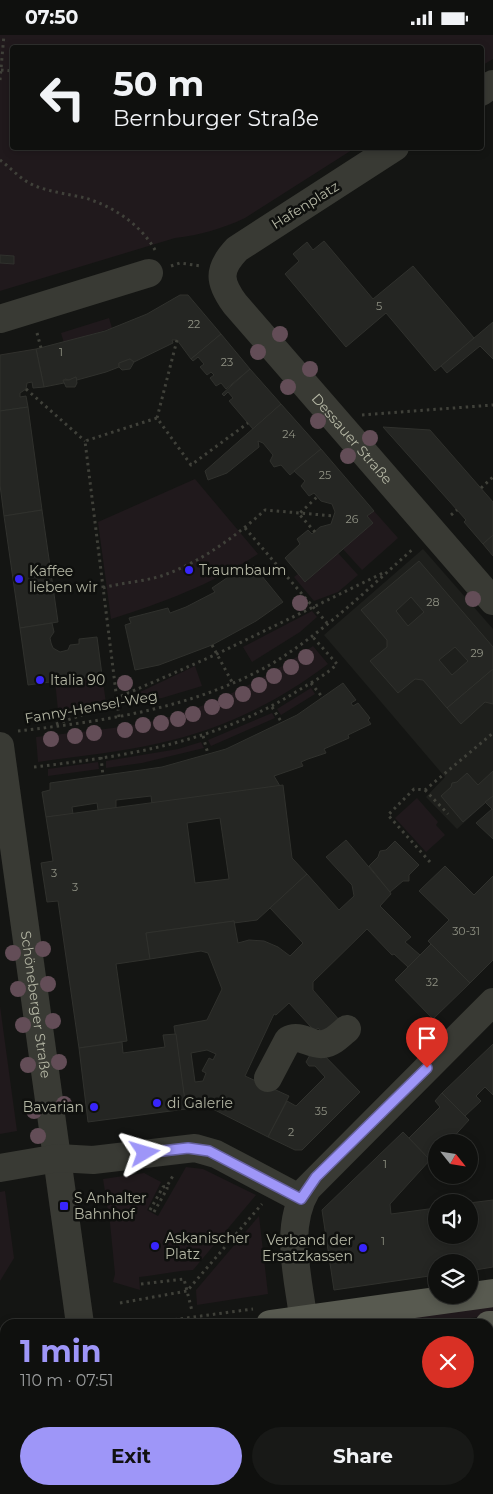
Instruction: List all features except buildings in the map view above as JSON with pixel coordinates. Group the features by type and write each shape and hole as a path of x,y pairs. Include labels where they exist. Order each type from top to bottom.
{"main road":[{"path":"337,1319 370,1317 493,1293"},
{"path":"265,1316 288,1319"}],"street":[{"name":"Hafenplatz","path":"221,270 228,259 244,243 390,150"},
{"path":"0,319 152,262"},
{"name":"Dessauer Straße","path":"221,270 224,284 235,304 493,601"},
{"name":"Schöneberger Straße","path":"5,739 79,1319"},
{"path":"304,1319 294,1237 295,1218 301,1199 316,1177 493,1002"},
{"path":"268,1078 288,1040 292,1037 308,1039 320,1045 330,1042 347,1029"},
{"path":"0,1168 58,1158 93,1160 188,1148 201,1149 216,1154 301,1199"}],"path":[{"path":"0,80 4,35"},
{"path":"0,160 22,179 36,186 87,199 120,215 139,229 152,262 180,263 221,270"},
{"path":"37,333 41,348"},
{"path":"157,417 178,340"},
{"path":"26,389 85,441 119,717"},
{"path":"361,415 493,405"},
{"path":"157,417 191,465 248,423"},
{"path":"85,441 157,417"},
{"path":"481,488 493,477"},
{"path":"299,514 318,496"},
{"path":"103,588 163,575 193,562 245,528 265,510 334,516"},
{"path":"451,515 457,510"},
{"path":"299,514 315,531"},
{"path":"245,528 327,623"},
{"name":"Fanny-Hensel-Weg","path":"5,739 49,727 119,717 198,697 232,682 272,663 311,635 414,548"},
{"path":"49,727 108,706 117,697 217,654 389,570"},
{"path":"34,767 156,749 233,726 272,707 311,683 336,664 311,635"},
{"path":"212,645 232,682"},
{"path":"311,683 323,698"},
{"path":"272,707 282,723"},
{"path":"425,791 493,733"},
{"path":"203,736 208,754"},
{"path":"101,757 104,776"},
{"path":"430,861 388,815 414,789 425,791 448,814"},
{"path":"150,1210 165,1186 167,1189 154,1213"},
{"path":"120,1303 187,1291 262,1204"},
{"path":"141,1284 184,1279 192,1311"},
{"path":"219,1319 265,1316"}],"shaded area":[{"path":"0,35 493,35 493,59 484,64 484,45 10,45 10,150 352,150 245,218 228,225 202,233 175,238 0,291"},
{"path":"109,318 112,328 64,343 61,333"},
{"path":"195,479 258,554 222,575 187,592 111,619 98,522"},
{"path":"374,511 398,538 362,570 343,549 373,523 367,516"},
{"path":"423,549 493,629 493,796 457,829 426,797 445,777 324,635"},
{"path":"338,553 358,575 338,592 314,601 294,577 298,574 306,582"},
{"path":"312,611 317,617 300,632 252,662 243,647"},
{"path":"313,646 328,664 289,691 227,722 205,731 160,743 38,762 36,737 128,726 179,714 239,690"},
{"path":"195,666 202,686 162,698 123,705 123,700"},
{"path":"102,675 106,703 58,710 55,681"},
{"path":"311,688 315,694 281,715 277,709"},
{"path":"272,713 275,718 211,746 208,740"},
{"path":"201,742 204,748 142,763 106,768 106,761 178,749"},
{"path":"98,762 99,769 48,776 48,769"},
{"path":"417,798 438,822 436,825 445,835 426,852 395,818"},
{"path":"0,1006 17,1131 0,1134"},
{"path":"186,1167 203,1169 256,1195 193,1270 139,1277 140,1290 113,1282 115,1274 103,1179 144,1173 161,1182 147,1210 158,1216"},
{"path":"5,1191 14,1258 0,1281 0,1192"},
{"path":"259,1216 268,1294 197,1305 196,1290"},
{"path":"493,1303 493,1315 464,1319 389,1319"}],"place":[{"name":"Traumbaum","path":"189,570"},
{"name":"Kaffee lieben wir","path":"19,579"},
{"name":"Italia 90","path":"40,680"},
{"name":"di Galerie","path":"157,1103"},
{"name":"Bavarian","path":"94,1107"},
{"name":"S Anhalter Bahnhof","path":"64,1206"},
{"name":"Askanischer Platz","path":"155,1246"},
{"name":"Verband der Ersatzkassen","path":"363,1248"}],"route":[{"path":"145,1153 188,1148 209,1151 301,1199 316,1177 427,1068"}]}
